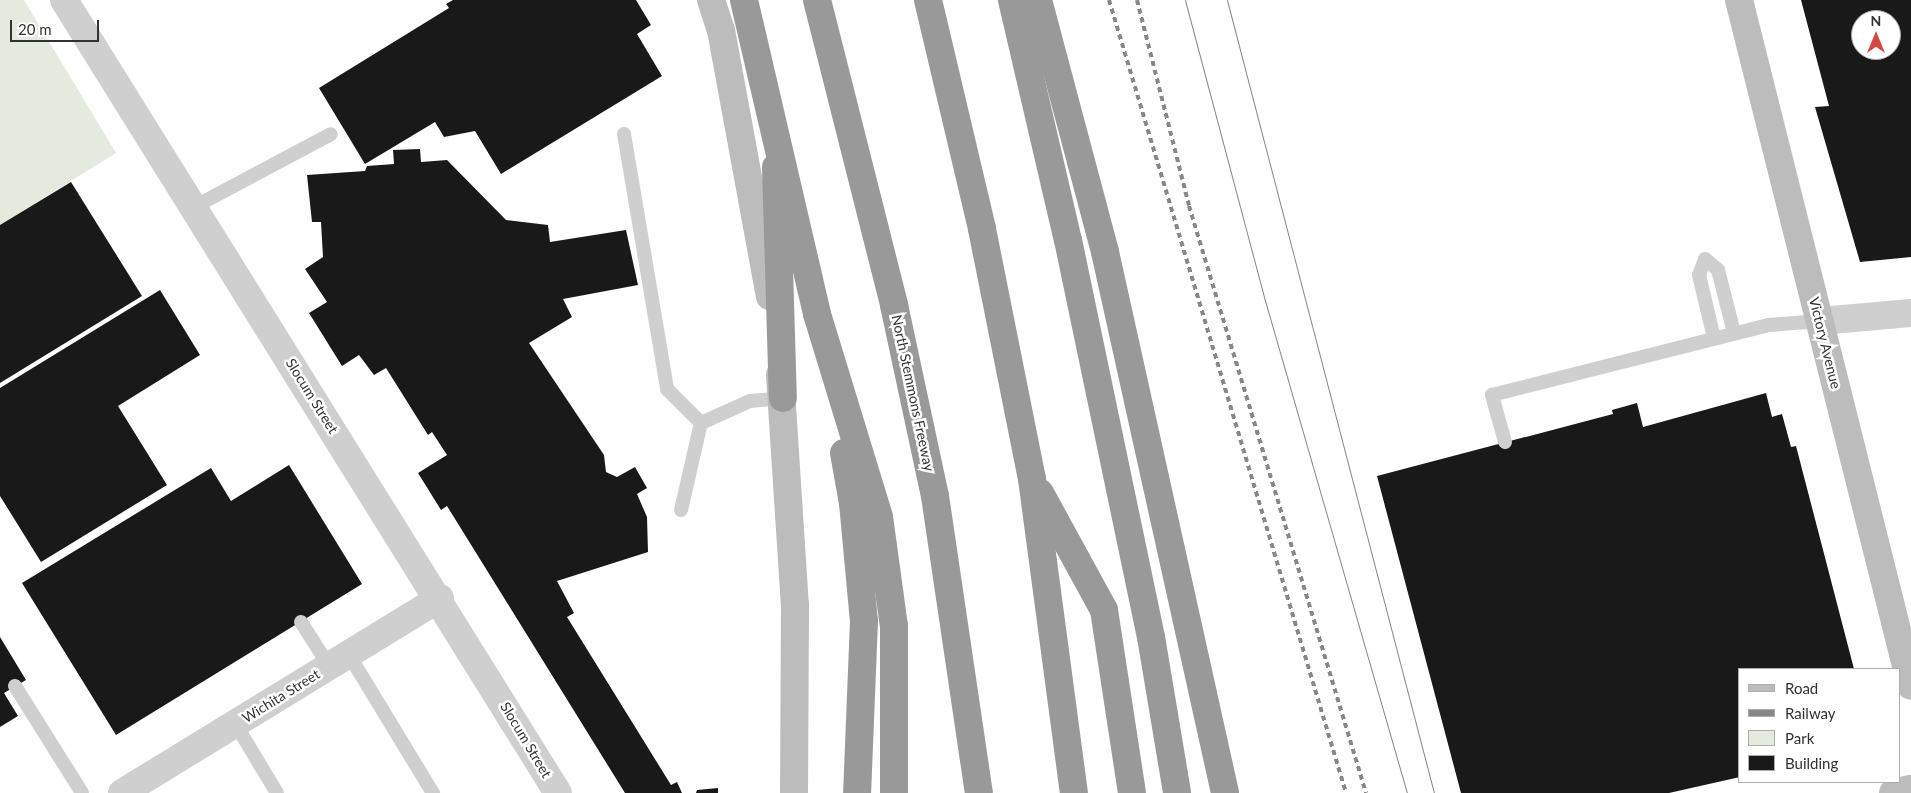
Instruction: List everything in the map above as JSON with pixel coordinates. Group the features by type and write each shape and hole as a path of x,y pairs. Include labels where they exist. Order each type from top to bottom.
{"highway":[{"path":"744,0 817,314 853,503 864,621 857,793"},
{"path":"756,0 775,109 783,398"},
{"name":"North Stemmons Freeway","path":"817,0 894,305 935,496 979,793"},
{"path":"928,0 982,229 1032,479 1074,793"},
{"path":"1012,0 1147,618 1177,793"},
{"path":"1038,0 1105,252 1224,786"},
{"path":"817,314 879,517 894,626 894,793"},
{"path":"1032,479 1104,610 1132,793"}],"main road":[{"path":"711,0 722,30 762,242 783,398 795,606 794,793"},
{"name":"Victory Avenue","path":"1739,0 1911,686"},
{"path":"1893,793 1911,789"}],"street":[{"name":"Slocum Street","path":"64,0 192,208 440,598 558,793"},
{"path":"1820,321 1911,313"},
{"name":"Wichita Street","path":"122,793 236,725 440,598"}],"lane":[{"path":"192,208 331,134"},
{"path":"624,134 667,389 701,423"},
{"path":"1714,338 1699,275 1705,259 1718,270 1734,333"},
{"path":"1505,442 1492,395 1769,324 1820,321"},
{"path":"701,423 750,401 783,398"},
{"path":"681,510 701,423"},
{"path":"301,622 339,660 433,793"},
{"path":"15,686 82,793"},
{"path":"236,725 277,793"}],"green space":[{"path":"0,0 24,0 116,153 0,225"}],"building":[{"path":"453,0 636,0 651,25 637,34 662,76 501,174 475,131 444,137 435,122 365,164 319,88 449,8 446,4"},
{"path":"1801,0 1911,0 1911,257 1860,262 1815,107 1829,106"},
{"path":"420,149 421,162 447,160 506,220 548,225 550,242 626,230 638,285 563,299 572,317 529,343 604,455 606,472 617,477 635,467 647,488 637,494 647,517 648,552 557,581 574,613 567,617 671,785 677,782 682,793 625,793 447,506 441,510 418,473 447,455 432,432 428,435 386,368 374,375 359,355 342,366 309,313 327,302 305,269 323,257 321,222 312,222 307,175 365,171 367,166 394,164 393,150"},
{"path":"71,182 142,296 0,383 0,225"},
{"path":"160,290 200,355 118,406 167,485 41,562 0,496 0,388"},
{"path":"1766,393 1772,417 1782,414 1791,447 1796,446 1854,668 1738,668 1738,777 1669,793 1461,793 1377,476 1613,414 1612,410 1637,403 1643,427"},
{"path":"289,465 362,584 116,735 22,583 211,468 231,501"},
{"path":"0,637 26,680 4,693 18,716 0,727"},
{"path":"718,788 718,793 696,793 697,790"}],"tram line":[{"path":"1185,0 1264,297 1407,793"},
{"path":"1227,0 1434,793"}],"railway":[{"path":"1109,0 1346,793"},
{"path":"1137,0 1189,206 1366,793"}]}
